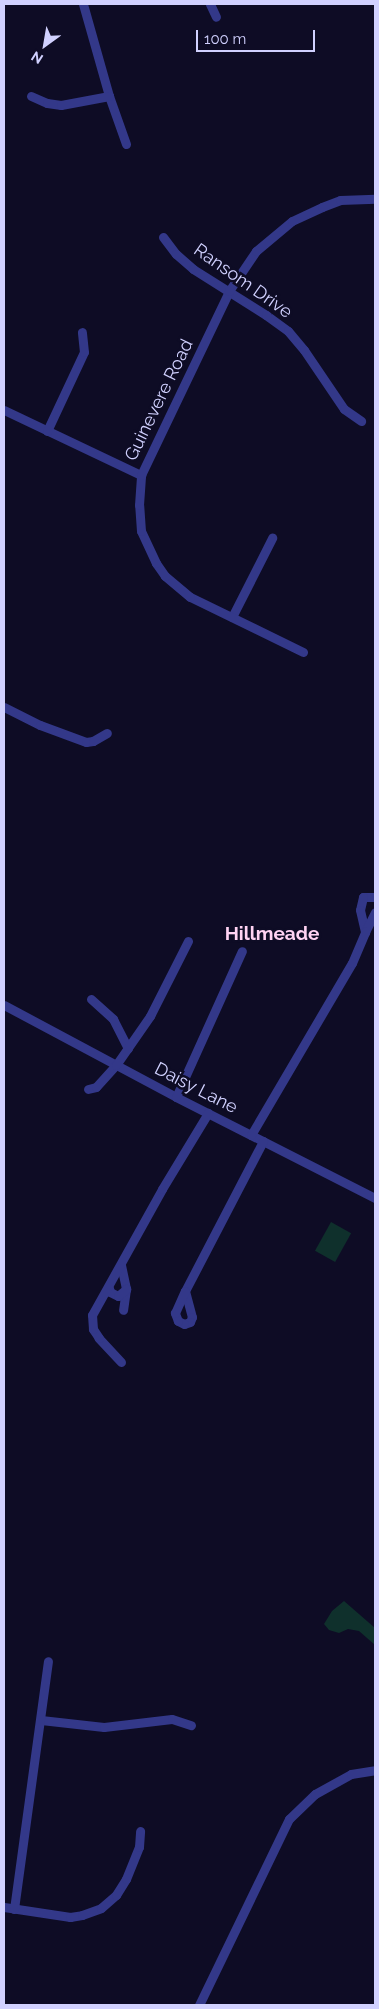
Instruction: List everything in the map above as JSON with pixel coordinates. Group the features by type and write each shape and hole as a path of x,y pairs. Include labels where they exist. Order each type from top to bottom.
{"street":[{"path":"83,4 109,96 126,144"},
{"path":"210,4 216,17"},
{"path":"31,96 47,103 61,105 109,96"},
{"name":"Guinevere Road","path":"303,652 179,589 156,563 144,538 140,523 139,494 141,475 229,291 256,251 292,221 340,200 375,199"},
{"name":"Ransom Drive","path":"162,237 186,263 288,331 304,350 344,408 361,420"},
{"path":"47,431 82,358 84,349 82,332"},
{"path":"4,410 141,475"},
{"path":"232,617 272,538"},
{"path":"4,707 40,725 86,742 93,741 107,734"},
{"path":"365,932 360,910 363,897 375,897"},
{"path":"251,1135 352,963 375,912"},
{"path":"88,1089 96,1086 116,1065 150,1016 188,942"},
{"path":"176,1097 242,951"},
{"path":"91,998 113,1019 128,1048"},
{"name":"Daisy Lane","path":"4,1005 176,1097 375,1198"},
{"path":"121,1362 108,1350 93,1329 92,1315 109,1288 162,1189 208,1113"},
{"path":"184,1291 263,1141"},
{"path":"121,1264 126,1289 122,1310"},
{"path":"109,1288 110,1292 118,1296 126,1289"},
{"path":"14,1909 48,1661"},
{"path":"41,1720 104,1727 172,1719 191,1725"},
{"path":"198,2005 289,1819 315,1794 351,1774 375,1770"},
{"path":"4,1907 70,1916 82,1915 100,1908 116,1895 126,1880 139,1847 140,1831"}],"green space":[{"path":"331,1222 351,1233 335,1262 315,1251"},
{"path":"344,1601 375,1628 375,1645 359,1631 348,1629 339,1633 329,1630 324,1624 332,1611"}],"district":[{"name":"Hillmeade","path":"272,934"}]}
